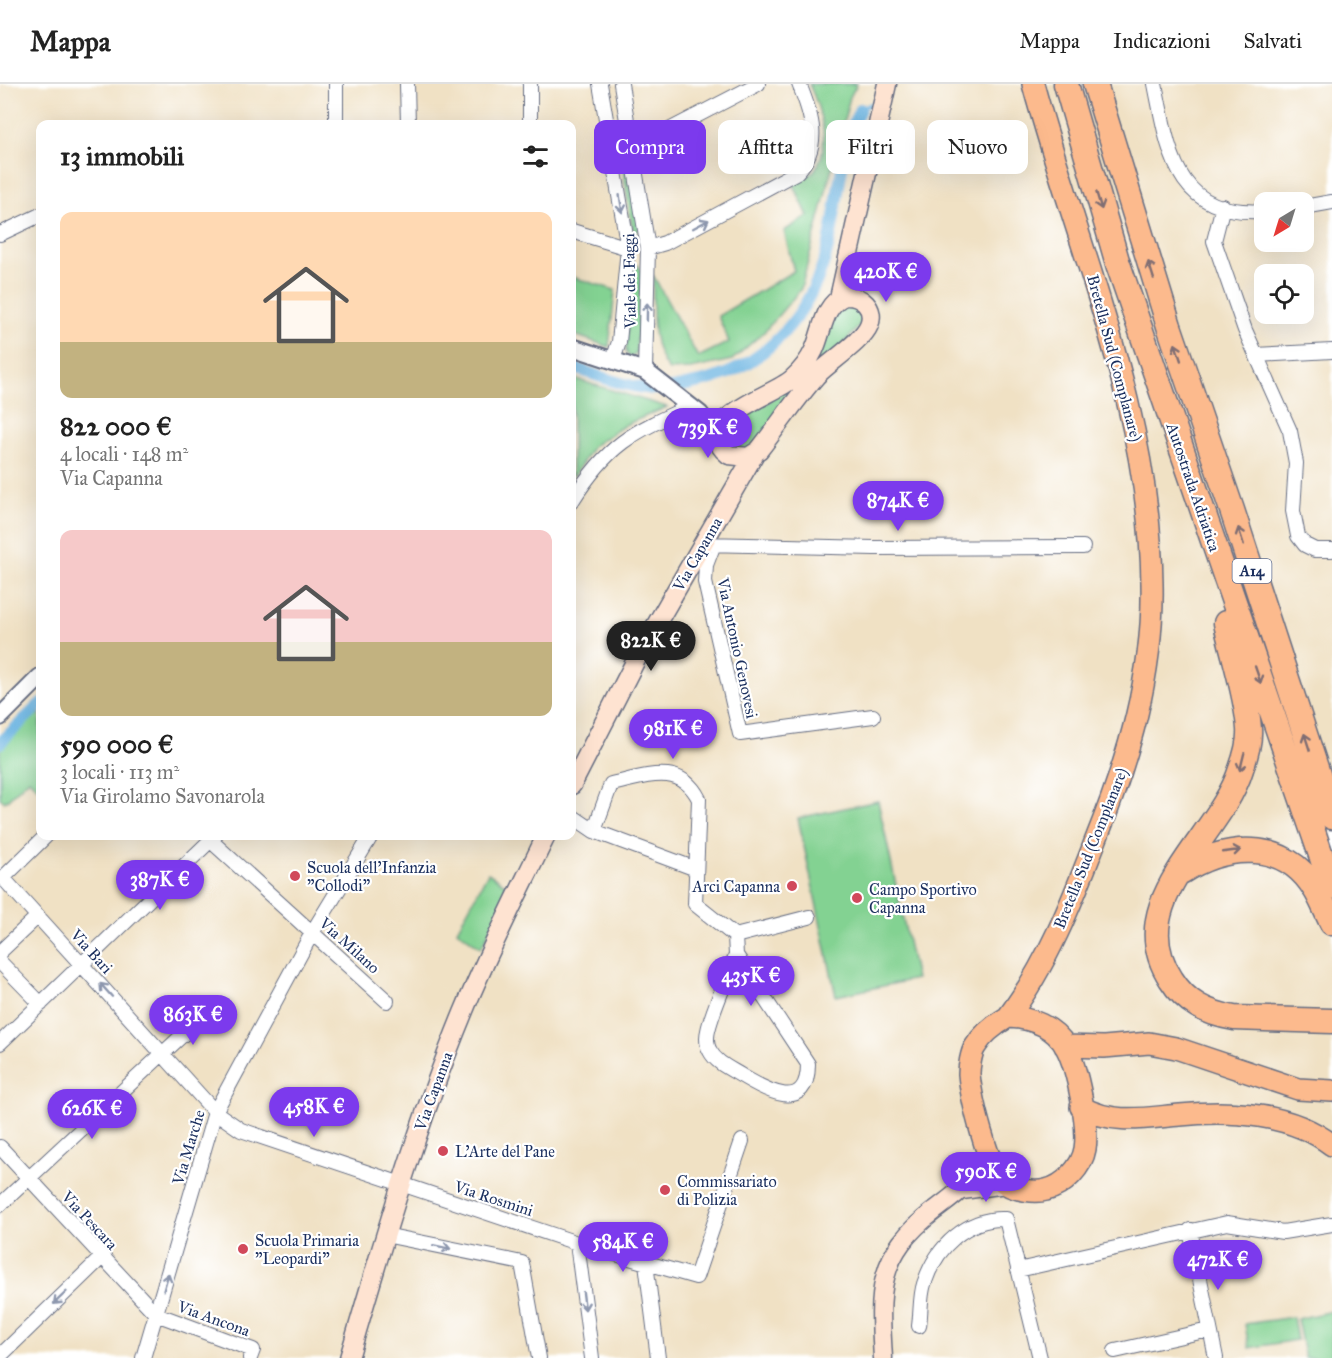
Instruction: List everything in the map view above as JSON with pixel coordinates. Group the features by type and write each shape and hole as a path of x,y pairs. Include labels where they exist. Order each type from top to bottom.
{"highway":[{"name":"Autostrada Adriatica","path":"1066,84 1118,264 1332,887"},
{"name":"Autostrada Adriatica","path":"1095,84 1169,326 1232,510 1332,817"},
{"path":"1205,520 1250,731 1234,787 1167,891 1156,926 1159,957 1176,988 1202,1009 1234,1018 1332,1021"},
{"path":"1179,874 1219,853 1249,849 1266,852 1285,860 1300,870 1315,888 1332,922"}],"main road":[{"path":"739,483 735,464 718,439 718,431 725,417 782,386 804,366 814,350 830,307 839,298 887,84"},
{"name":"Bretella Sud (Complanare)","path":"1008,1017 1035,979 1084,871 1118,785 1135,726 1147,659 1153,586 1149,517 1139,446 1115,346 1048,138 1033,84"},
{"path":"839,298 857,297 845,270"},
{"name":"Via Capanna","path":"576,777 638,656 709,544 754,455 816,376 865,332 871,315 867,304 857,297"},
{"path":"729,455 742,458 754,455"},
{"name":"Via Capanna","path":"349,1358 400,1184 463,1014 544,840"},
{"path":"962,1190 1006,1184 1026,1191 1046,1190 1063,1182 1078,1166 1085,1148 1075,1074 1065,1046 1046,1026 1039,1012 1035,979"},
{"path":"1006,1184 996,1173 988,1156 969,1072 974,1048 996,1024 1008,1017 1027,1018 1046,1026"},
{"path":"1065,1046 1104,1047 1149,1044 1176,1048 1298,1089 1332,1091"},
{"path":"1075,1074 1104,1047"},
{"path":"1081,1107 1109,1119 1131,1121 1183,1115 1232,1113 1284,1120 1322,1137 1332,1145"},
{"path":"1085,1148 1098,1138 1131,1121"},
{"path":"883,1358 880,1301 884,1275 896,1250 929,1215 962,1190 982,1168 988,1156"}],"street":[{"path":"336,84 336,120"},
{"path":"407,84 408,120"},
{"path":"530,84 530,120"},
{"name":"Viale dei Faggi","path":"600,84 628,248 619,342 613,360"},
{"name":"Viale dei Faggi","path":"621,84 648,249 645,371"},
{"path":"688,120 758,84"},
{"path":"576,232 628,248 634,242 642,242 648,249 665,243 796,172 807,162 812,148 813,132 799,84"},
{"path":"1155,84 1166,140 1178,174 1190,189 1222,206 1254,210"},
{"path":"1314,205 1332,202"},
{"path":"1222,206 1214,241 1256,355 1290,431 1294,447 1293,511 1298,536 1305,545 1315,550 1332,550"},
{"path":"0,234 36,217"},
{"path":"576,348 645,371 696,410 718,439"},
{"path":"1256,355 1332,351"},
{"path":"576,495 601,460 635,431 696,410 716,419 725,417"},
{"path":"709,544 874,548 1083,548"},
{"name":"Via Antonio Genovesi","path":"709,544 705,582 740,734 873,716"},
{"path":"0,717 36,681"},
{"path":"594,831 611,784 663,774 679,777 692,786 699,799 694,904 735,936 736,955 707,1035 709,1050 719,1062 771,1093 787,1096 800,1089 808,1078 808,1064 736,955"},
{"path":"576,819 594,831 696,869"},
{"path":"576,830 594,831"},
{"name":"Via Bari","path":"42,840 3,878 215,1112 241,1130 400,1184"},
{"path":"0,1043 210,840"},
{"name":"Via Milano","path":"214,840 387,1001"},
{"name":"Via Marche","path":"143,1358 215,1112 312,933 369,840"},
{"path":"0,952 38,916"},
{"path":"735,936 809,917"},
{"path":"0,962 41,1004"},
{"path":"0,1205 202,1017"},
{"name":"Via Rosmini","path":"400,1184 577,1243 696,1277 742,1141"},
{"name":"Via Pescara","path":"0,1147 156,1314"},
{"path":"919,1326 924,1284 937,1257 964,1229 989,1218 1006,1220 1040,1358"},
{"path":"1018,1270 1227,1223 1283,1232 1332,1224"},
{"path":"1190,1230 1216,1358"},
{"path":"385,1235 522,1263 539,1358"},
{"path":"577,1243 592,1358"},
{"path":"0,1356 102,1257"},
{"path":"646,1263 658,1358"},
{"name":"Via Ancona","path":"156,1314 253,1350 250,1358"},
{"path":"1114,1351 1209,1330"}],"green space":[{"path":"809,84 857,84 850,97 844,120 826,120 826,174 830,174 801,289 765,331 732,360 691,369 669,370 662,360 655,338 653,275 698,357 729,342 718,316 794,271 784,231 808,216 794,185 814,174 823,151 823,128"},
{"path":"624,174 632,174 640,229 636,233 632,227"},
{"path":"638,265 642,272 636,354 630,358 626,351 632,272"},
{"path":"576,278 615,290 609,347 576,335"},
{"path":"857,302 866,318 757,445 743,452 725,441 728,423 770,401 839,304"},
{"path":"576,379 667,407 625,425 593,446 576,473"},
{"path":"36,707 36,786 29,779 5,802 0,798 0,744"},
{"name":"Campo Sportivo Capanna","path":"878,801 916,979 836,996 798,818"},
{"path":"488,873 511,888 481,948 457,930"},
{"path":"1332,1311 1332,1358 1305,1358 1297,1319"},
{"path":"1293,1317 1297,1340 1249,1348 1245,1324"}],"waterway":[{"path":"860,109 871,104"},
{"path":"576,368 626,384 668,389 717,377 763,352 798,315 821,269 829,243 848,141 860,109"},
{"path":"0,743 36,708"}],"place":[{"name":"Scuola dell'Infanzia \"Collodi\"","path":"295,876"},
{"name":"Arci Capanna","path":"792,886"},
{"name":"Campo Sportivo Capanna","path":"857,898"},
{"name":"L'Arte del Pane","path":"443,1151"},
{"name":"Commissariato di Polizia","path":"665,1190"},
{"name":"Scuola Primaria \"Leopardi\"","path":"243,1249"}]}
